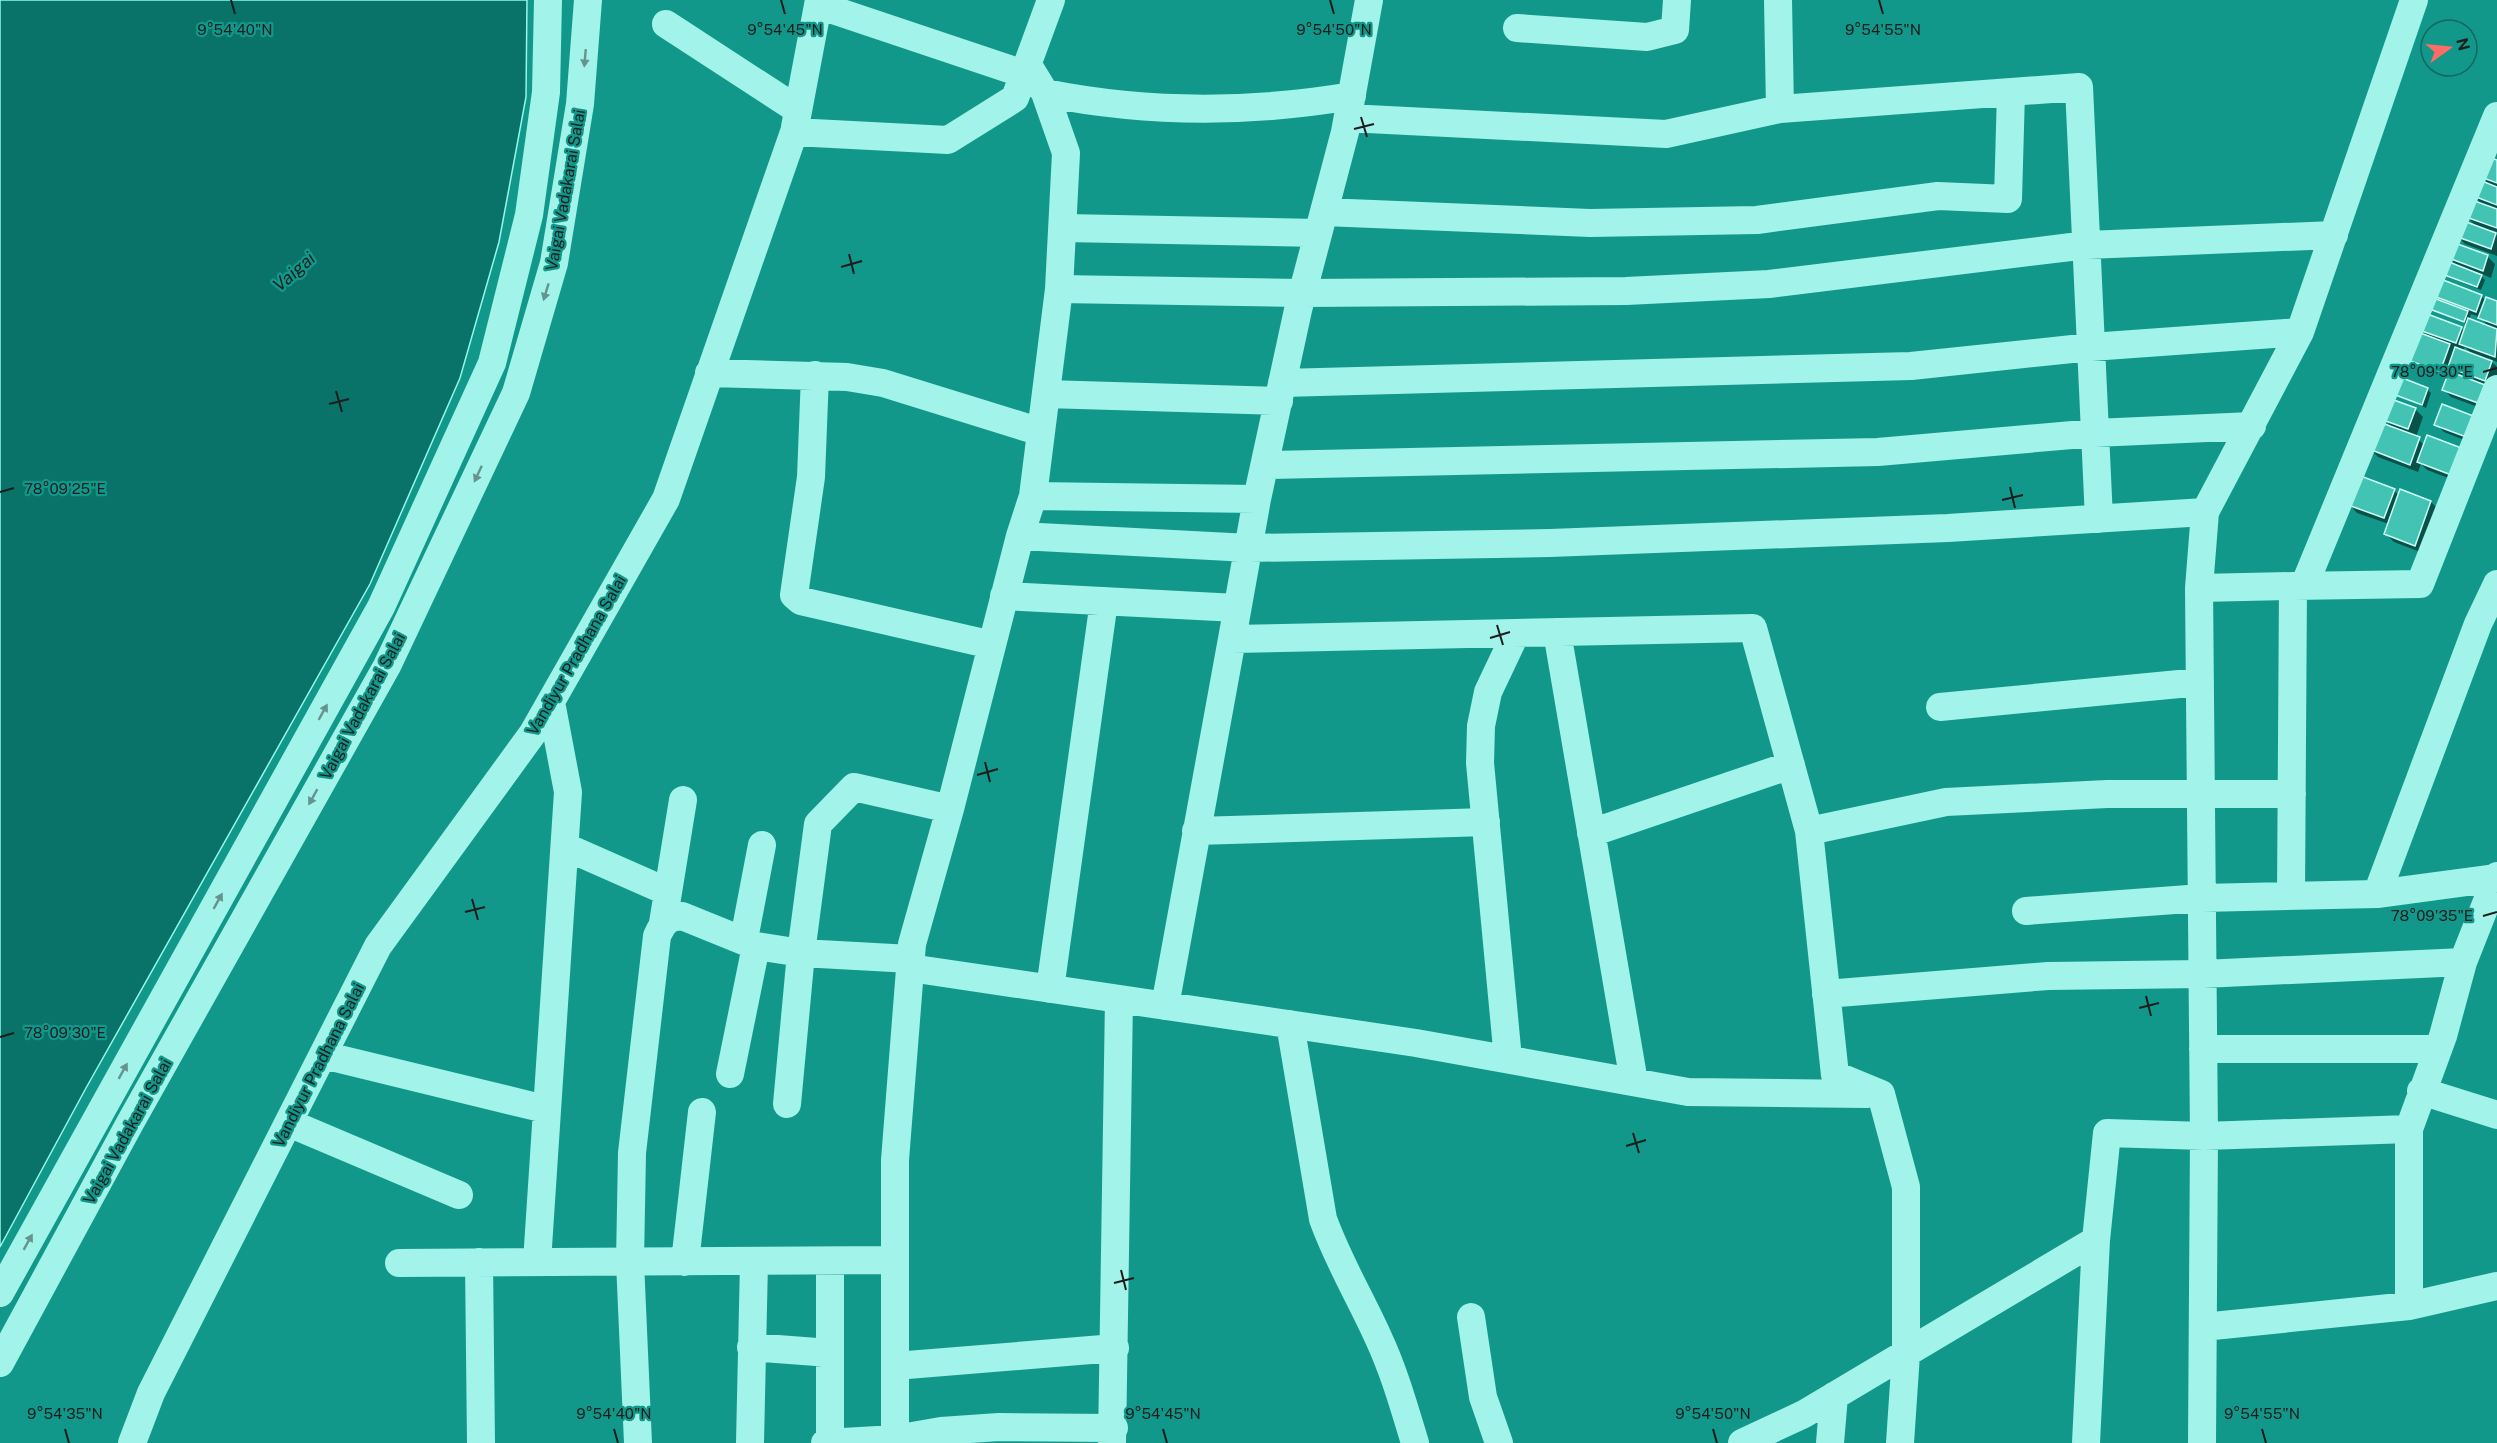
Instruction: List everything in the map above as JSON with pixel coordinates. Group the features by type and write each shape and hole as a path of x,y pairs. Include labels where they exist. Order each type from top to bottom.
{"street":[{"name":"Vaigai Vadakarai Salai","path":"0,1293 381,607 492,363 529,215 546,92 548,0"},
{"name":"Vaigai Vadakarai Salai","path":"0,1363 130,1123 387,666 516,393 555,263 580,104 588,0"},
{"path":"666,24 796,121 948,140 1015,98 1032,77 1051,0"},
{"path":"1165,1006 1257,499 1302,293 1350,107 1369,0"},
{"path":"1517,28 1647,37 1675,30 1677,0"},
{"path":"1778,0 1780,109"},
{"path":"2202,1443 2204,1136 2199,588 2205,512 2253,426 2300,332 2414,0"},
{"path":"818,2 1032,77 1087,101 1201,108 1350,107 1666,134 1780,109 2079,87 2099,519"},
{"name":"Vandiyur Pradhana Salai","path":"132,1443 151,1393 378,946 527,742 666,499 796,121 818,2"},
{"path":"895,1441 895,1160 912,944 950,809 1020,536 1033,496 1059,289 1064,228 1066,153 1032,77"},
{"path":"1064,228 1321,222 1745,221 1938,196 2008,200 2012,92"},
{"path":"2292,896 2292,794 2298,586 2497,116"},
{"path":"1059,289 1302,293 1626,291 1769,284 2087,245 2334,235"},
{"path":"1046,394 1281,392 1911,366 2091,347 2300,332"},
{"path":"710,373 815,375 883,382 1041,432"},
{"path":"815,375 811,477 794,595 801,601 992,645"},
{"path":"2199,588 2420,584 2497,389"},
{"path":"1266,465 1878,452 2095,433 2253,426"},
{"path":"1033,496 1257,499"},
{"path":"1020,536 1249,548 1562,542 1948,528 2205,512"},
{"path":"2377,894 2478,624 2497,584"},
{"path":"1005,596 1238,608"},
{"path":"1050,988 1104,601"},
{"path":"1232,639 1753,628 1809,831 1835,1075 1881,1094"},
{"path":"1557,632 1634,1082"},
{"path":"1508,1059 1480,763 1481,726 1488,692 1516,633"},
{"path":"1940,707 2200,682"},
{"path":"537,1262 545,1109 566,847 568,792 551,702"},
{"path":"1591,833 1791,765"},
{"path":"787,1104 801,953 818,824 854,787 950,809"},
{"path":"1809,831 1946,802 2107,794 2201,796 2292,794"},
{"path":"638,1443 630,1262 632,1153 657,936 663,923 683,800"},
{"path":"1196,831 1486,822"},
{"path":"730,1074 762,845"},
{"path":"566,847 668,892"},
{"path":"2026,911 2202,898 2377,894 2497,877 2463,962 2438,1049 2409,1129 2409,1306"},
{"path":"663,923 671,917 682,915 750,942 801,953 910,963 1050,988 1508,1059 1688,1092 1881,1094"},
{"path":"1826,994 2048,976 2203,974 2463,962"},
{"path":"825,1443 895,1441 941,1431 999,1427 1113,1436 1114,1223 1119,999"},
{"path":"1290,1024 1323,1219 1334,1250 1379,1338 1395,1377 1415,1443"},
{"path":"2203,1049 2438,1049"},
{"path":"323,1055 545,1109"},
{"path":"2421,1091 2497,1115"},
{"path":"1881,1094 1906,1187 1905,1354 1900,1443"},
{"path":"685,1262 702,1112"},
{"path":"289,1123 459,1195"},
{"path":"2086,1443 2096,1240 2107,1133 2204,1136 2409,1129"},
{"path":"1742,1443 1804,1414 2096,1240"},
{"path":"399,1263 895,1260"},
{"path":"750,1443 754,1262"},
{"path":"830,1262 830,1443"},
{"path":"479,1263 481,1443"},
{"path":"2203,1327 2409,1306 2497,1286"},
{"path":"1471,1317 1483,1397 1499,1443"},
{"path":"751,1347 830,1353"},
{"path":"895,1366 1115,1348"},
{"path":"1830,1443 1834,1396"}],"water":[{"name":"Vaigai","path":"0,0 527,0 526,97 499,242 460,378 370,584 86,1088 0,1247"}],"building":[{"path":"2485,156 2497,160 2497,183 2478,176"},
{"path":"2477,179 2497,187 2497,205 2471,195"},
{"path":"2469,199 2497,209 2497,228 2463,216"},
{"path":"2461,220 2496,233 2491,249 2455,236"},
{"path":"2452,242 2488,255 2483,271 2446,257"},
{"path":"2444,260 2482,275 2477,287 2439,273"},
{"path":"2438,278 2482,295 2476,312 2431,295"},
{"path":"2431,297 2468,311 2464,322 2427,308"},
{"path":"2486,297 2497,301 2497,325 2478,318"},
{"path":"2422,312 2462,327 2456,343 2416,329"},
{"path":"2468,318 2497,329 2495,357 2459,344"},
{"path":"2415,331 2450,344 2440,372 2405,359"},
{"path":"2455,347 2492,361 2485,381 2448,367"},
{"path":"2449,371 2485,385 2478,403 2442,390"},
{"path":"2400,377 2428,388 2422,405 2393,394"},
{"path":"2391,399 2416,408 2408,429 2383,420"},
{"path":"2442,404 2476,417 2469,438 2434,425"},
{"path":"2379,422 2420,437 2410,465 2369,449"},
{"path":"2427,435 2464,449 2454,476 2417,462"},
{"path":"2358,475 2395,489 2384,518 2348,505"},
{"path":"2400,489 2431,501 2415,546 2384,534"}]}
